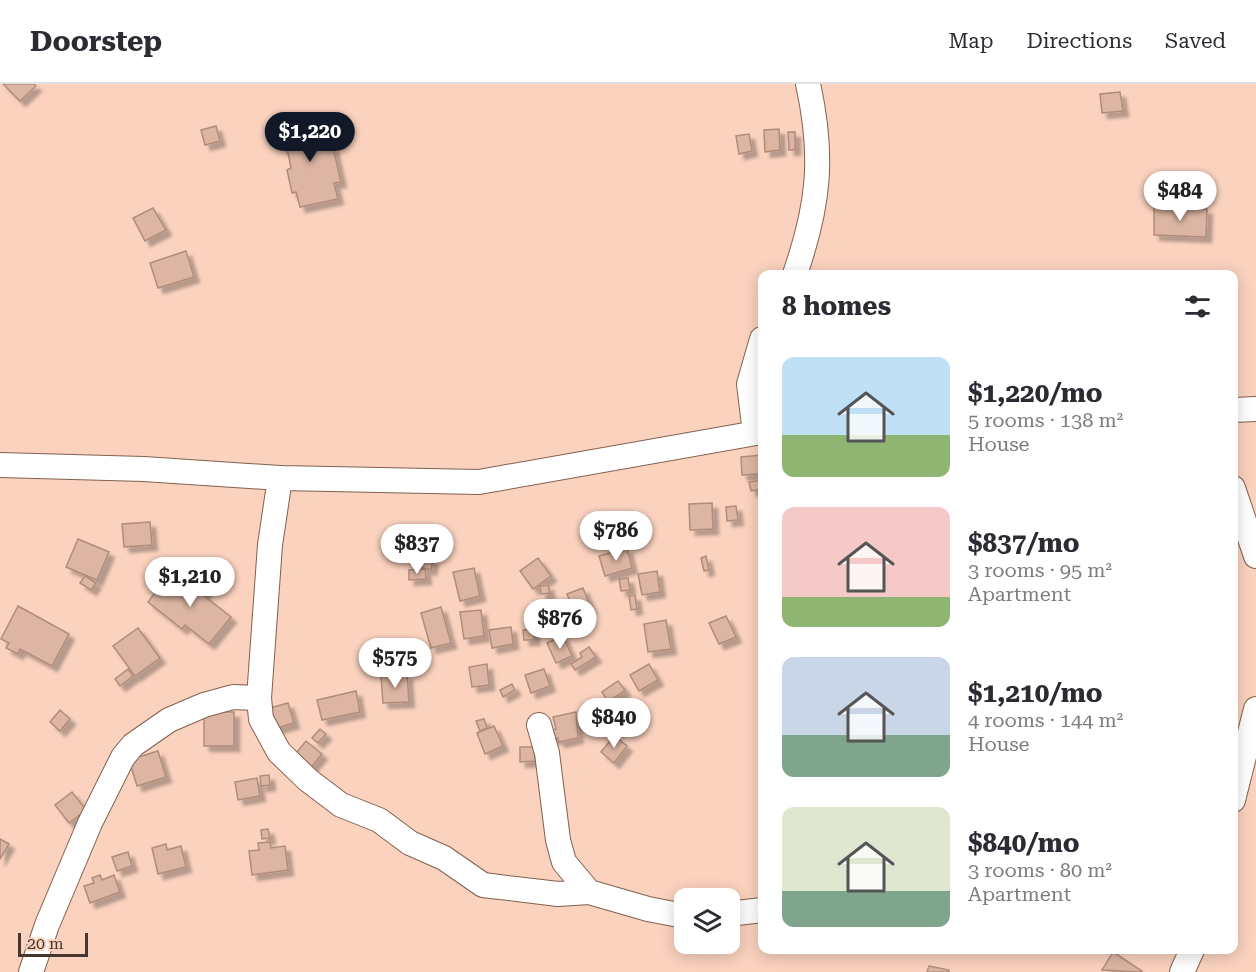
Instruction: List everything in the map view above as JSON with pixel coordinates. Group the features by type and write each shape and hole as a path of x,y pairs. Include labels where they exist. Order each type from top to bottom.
{"street":[{"path":"796,270 811,229 818,180 817,124 808,84"},
{"path":"0,465 144,469 280,478 479,482 758,432 749,384 758,353"},
{"path":"1238,410 1256,409"},
{"path":"280,478 270,545 259,698 261,719 279,752 308,780 341,805 379,820 410,843 444,858 483,885 558,894 589,891 648,909 674,914"},
{"path":"1238,503 1256,556"},
{"path":"32,972 47,925 90,823 123,757 133,745 169,720 204,705 233,697 259,698"},
{"path":"1238,780 1256,709"},
{"path":"539,724 547,753 558,840 564,862 589,891"},
{"path":"740,912 758,910"},
{"path":"1182,972 1190,954"}],"building":[{"path":"3,84 34,84 36,86 20,101"},
{"path":"1120,92 1123,111 1102,113 1100,94"},
{"path":"317,117 324,149 333,147 341,182 334,183 338,199 300,207 296,192 292,193 287,170 291,168 287,148 282,149 279,136 283,135 280,125"},
{"path":"216,126 220,141 205,145 201,130"},
{"path":"779,129 780,150 765,152 764,130"},
{"path":"788,132 795,132 795,150 789,150"},
{"path":"749,134 752,151 739,154 736,136"},
{"path":"1165,188 1187,189 1186,208 1164,208"},
{"path":"1154,207 1207,209 1206,237 1154,235"},
{"path":"153,208 166,230 145,241 133,218"},
{"path":"186,251 194,277 158,288 150,263"},
{"path":"758,455 758,474 742,475 741,457"},
{"path":"758,481 758,490 751,491 749,482"},
{"path":"712,503 713,529 690,530 689,504"},
{"path":"736,506 738,520 727,521 726,507"},
{"path":"150,522 152,545 124,547 122,524"},
{"path":"78,539 109,552 97,580 66,567"},
{"path":"627,548 632,568 605,576 599,556"},
{"path":"417,555 433,559 431,570 414,565"},
{"path":"706,556 709,570 704,571 701,558"},
{"path":"538,558 551,576 533,589 520,571"},
{"path":"474,568 480,596 460,601 453,572"},
{"path":"425,569 426,579 409,580 409,570"},
{"path":"657,571 660,592 642,595 638,574"},
{"path":"187,573 207,589 203,595 231,617 209,644 185,625 182,629 148,602 166,578 177,586"},
{"path":"85,576 96,583 91,590 80,583"},
{"path":"628,578 630,590 621,591 619,579"},
{"path":"548,585 550,593 541,594 540,586"},
{"path":"583,588 591,608 575,614 567,594"},
{"path":"635,595 637,609 631,610 629,596"},
{"path":"18,606 69,634 52,666 20,649 18,654 6,648 9,643 1,639"},
{"path":"441,607 451,643 431,648 421,613"},
{"path":"481,610 484,636 464,639 460,612"},
{"path":"549,615 552,626 541,629 538,617"},
{"path":"726,616 736,637 719,644 709,623"},
{"path":"666,620 671,649 648,652 644,624"},
{"path":"511,627 513,644 492,648 489,630"},
{"path":"138,628 160,658 135,676 113,646"},
{"path":"534,629 534,640 524,640 523,630"},
{"path":"563,636 572,656 556,663 547,643"},
{"path":"589,647 596,657 575,670 571,664 582,657 580,653"},
{"path":"487,664 489,685 472,687 469,667"},
{"path":"649,664 658,680 639,691 630,675"},
{"path":"128,669 133,676 120,686 115,679"},
{"path":"544,669 550,686 531,693 525,675"},
{"path":"407,675 409,702 383,703 381,676"},
{"path":"618,681 625,690 608,702 602,692"},
{"path":"512,684 515,690 503,697 500,690"},
{"path":"356,691 360,712 322,720 317,700"},
{"path":"288,703 294,723 270,730 263,710"},
{"path":"60,710 70,719 60,731 50,722"},
{"path":"204,712 234,712 234,746 204,746"},
{"path":"576,712 578,738 559,742 558,738 548,740 546,732 556,729 553,717"},
{"path":"484,719 487,728 480,731 476,721"},
{"path":"494,726 503,746 485,754 477,733"},
{"path":"320,729 326,734 318,743 312,738"},
{"path":"614,736 627,746 614,763 601,752"},
{"path":"306,741 322,754 308,771 292,758"},
{"path":"520,747 534,747 535,761 520,762"},
{"path":"158,751 166,777 137,786 129,760"},
{"path":"269,775 270,785 261,786 260,776"},
{"path":"257,778 260,796 238,800 235,782"},
{"path":"72,792 86,810 69,823 55,805"},
{"path":"268,829 270,838 262,839 261,830"},
{"path":"0,839 9,844 0,859"},
{"path":"270,842 271,848 285,846 288,870 252,875 249,851 259,850 258,843"},
{"path":"166,844 167,850 181,846 186,867 158,874 152,848"},
{"path":"128,852 132,866 117,871 112,857"},
{"path":"100,875 102,880 114,875 120,892 90,903 84,886 94,883 92,878"},
{"path":"1112,954 1116,954 1142,971 1141,972 1102,970"},
{"path":"929,966 949,970 949,972 927,972"}]}
